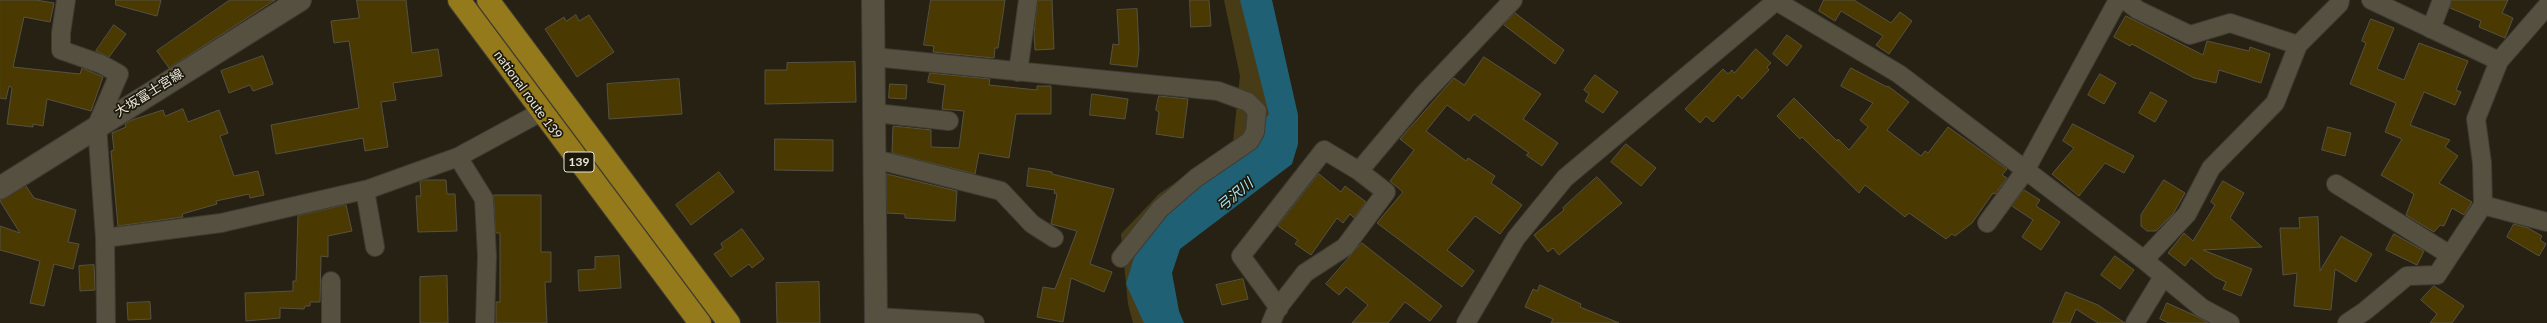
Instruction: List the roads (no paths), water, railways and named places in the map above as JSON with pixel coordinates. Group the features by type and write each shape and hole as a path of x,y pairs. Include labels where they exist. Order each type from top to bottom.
{"highway":[{"name":"national route 139","path":"459,0 541,112 700,323"},
{"name":"national route 139","path":"488,0 728,323"}],"main road":[{"name":"大坂富士宮線","path":"0,188 97,125 300,0"},
{"path":"873,0 876,320"}],"street":[{"path":"66,0 61,33 61,50 101,64 119,74 97,125 105,238 106,323"},
{"path":"1018,72 1028,0"},
{"path":"1359,171 1428,90 1513,0"},
{"path":"1466,323 1516,238 1564,178 1776,0 1899,74 2144,260 2202,308 2230,323"},
{"path":"1987,223 2025,171 2118,0"},
{"path":"2125,0 2138,10 2190,36 2230,23 2298,45"},
{"path":"2144,260 2187,214 2211,168 2275,103 2298,45 2339,4 2340,0"},
{"path":"2371,0 2499,62"},
{"path":"2431,29 2442,0"},
{"path":"2347,323 2365,311 2407,276 2437,275 2483,205 2482,164 2476,118 2499,62 2547,6"},
{"path":"874,57 1218,91 1248,102 1256,111 1255,132 1250,141 1196,178 1160,209 1121,258"},
{"path":"105,238 221,223 365,190 458,157 541,112"},
{"path":"874,112 950,121"},
{"path":"1324,150 1359,171 1386,192 1346,247 1305,272 1275,315 1242,256 1324,150"},
{"path":"458,157 484,199 488,256 485,323"},
{"path":"875,159 1001,191 1032,224 1054,238"},
{"path":"2336,184 2450,255"},
{"path":"365,190 375,247"},
{"path":"2483,205 2547,222"},
{"path":"2135,323 2163,277"},
{"path":"331,281 331,323"},
{"path":"876,320 975,323"}],"water":[{"name":"弓沢川","path":"1240,0 1272,0 1298,115 1298,144 1292,164 1180,249 1172,273 1179,311 1184,323 1144,323 1126,284 1142,231 1215,173 1269,114"}]}
